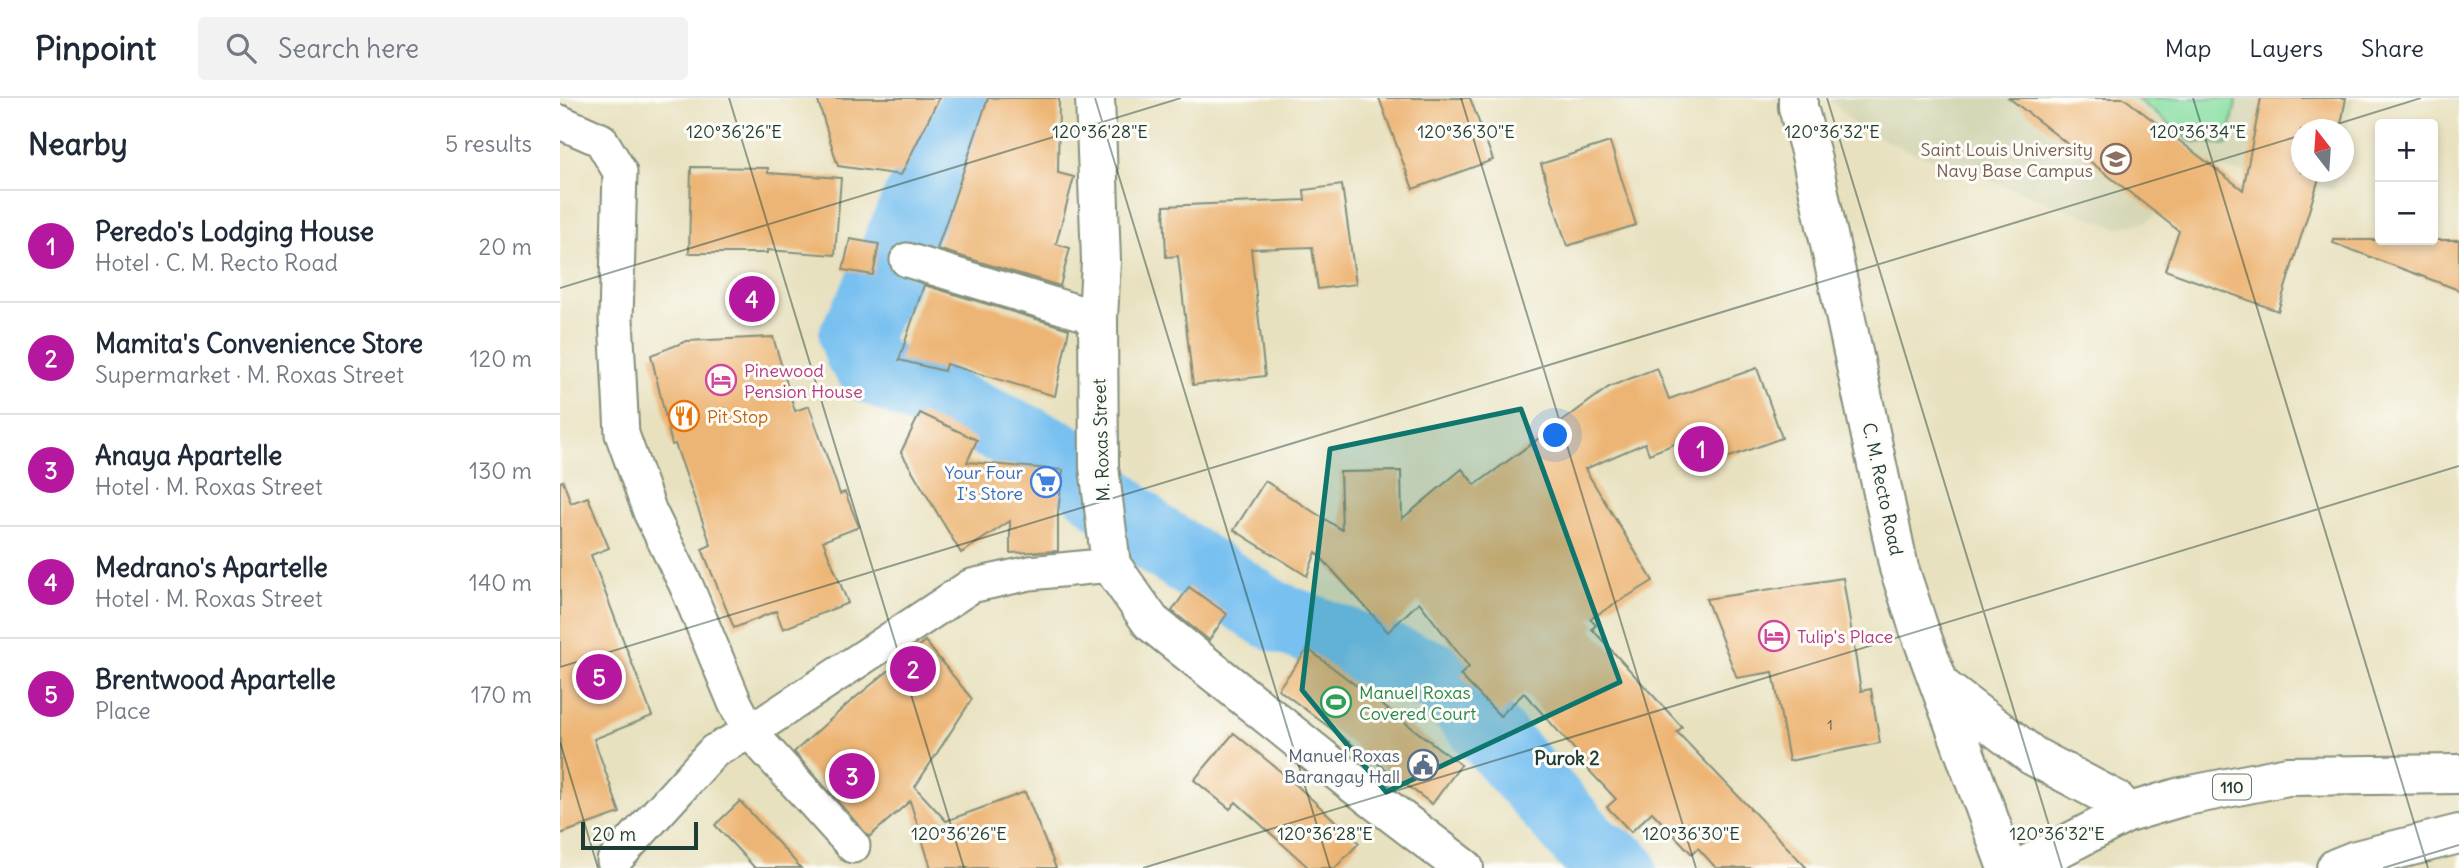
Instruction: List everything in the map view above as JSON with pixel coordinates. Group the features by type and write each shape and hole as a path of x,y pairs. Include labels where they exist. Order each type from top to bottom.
{"main road":[{"name":"M. Roxas Street","path":"1095,98 1101,261 1098,318 1099,467 1111,565 1151,622 1161,631 1354,785 1464,868"},
{"name":"C. M. Recto Road","path":"1796,101 1811,155 1899,568 2007,868"},
{"path":"1942,687 2033,756 2116,800 2127,813"},
{"name":"110","path":"2021,868 2127,813 2181,797 2288,776 2459,774"},
{"path":"2336,868 2356,859 2459,834"}],"street":[{"path":"560,122 601,140 620,172 616,319 622,433 650,512 750,732 853,846"},
{"path":"907,260 1098,318"},
{"path":"614,861 715,751 750,732 971,586 1030,573 1111,565"}],"highlighted area":[{"path":"1521,409 1620,682 1386,792 1302,690 1330,449"}],"shaded area":[{"name":"Saint Louis University Navy Base Campus","path":"1829,98 2354,98 2350,119 2291,119 2291,181 2212,167 2147,222 2118,228 1909,151 1857,128"},
{"name":"Saint Louis University Navy Base Campus","path":"2295,182 2336,182 2334,189"}],"green space":[{"path":"2136,98 2237,98 2227,145 2191,141"}],"building":[{"path":"817,98 939,98 901,175 838,166"},
{"path":"988,98 1059,98 1058,173 1074,177 1056,244 1070,248 1060,286 937,249"},
{"path":"1379,98 1470,98 1493,160 1413,189"},
{"path":"2009,98 2124,98 2243,190 2261,98 2346,98 2342,119 2291,119 2291,182 2318,182 2278,311 2165,270 2179,231"},
{"path":"1610,142 1636,225 1567,246 1541,164"},
{"path":"691,167 768,168 768,173 841,178 835,255 767,250 767,253 689,253"},
{"path":"1342,185 1356,284 1318,289 1312,247 1251,249 1265,376 1193,385 1178,256 1166,257 1164,206 1305,200 1304,190"},
{"path":"850,239 879,244 873,275 843,270"},
{"path":"2334,240 2375,240 2375,245 2438,245 2438,240 2459,240 2459,290 2333,243"},
{"path":"924,285 1069,329 1055,396 946,364 944,371 899,360"},
{"path":"773,337 795,411 809,406 840,494 845,492 859,527 823,541 848,603 783,629 776,611 734,628 702,549 711,545 675,444 672,445 651,355 687,341"},
{"path":"1657,368 1669,399 1757,368 1782,438 1724,459 1713,429 1649,454 1645,443 1585,469 1653,581 1590,619 1596,625 1592,629 1682,727 1677,732 1807,868 1716,868 1698,848 1692,854 1652,812 1631,832 1607,807 1616,799 1524,693 1500,716 1460,675 1469,667 1419,602 1388,632 1316,552 1307,576 1234,530 1265,481 1342,530 1340,472 1401,471 1402,519 1462,469 1475,485 1609,387"},
{"path":"920,413 977,440 967,462 1063,470 1058,512 1058,551 1010,553 1010,521 961,553 901,452"},
{"path":"563,481 571,503 588,497 609,548 591,555 652,716 594,739 620,813 560,834 560,482"},
{"path":"1843,578 1861,691 1871,689 1880,743 1789,761 1773,672 1737,678 1706,599"},
{"path":"1189,587 1227,614 1209,640 1172,611"},
{"path":"925,641 972,699 915,787 946,821 1025,792 1056,868 931,868 910,801 869,837 794,752"},
{"path":"1308,649 1461,765 1432,804 1278,689"},
{"path":"1234,733 1291,780 1359,843 1335,868 1309,868 1236,802 1230,809 1194,780"},
{"path":"740,801 801,868 755,868 715,825"}],"waterway":[{"path":"974,98 974,108 948,158 916,203 880,286 854,337 859,352 873,370 1055,453 1151,536 1270,614 1440,678 1591,849 1622,868"}],"place":[{"name":"Saint Louis University Navy Base Campus","path":"2116,159"},
{"name":"Medrano's Apartelle","path":"752,299"},
{"name":"Pinewood Pension House","path":"721,380"},
{"name":"Pit Stop","path":"684,416"},
{"name":"Peredo's Lodging House","path":"1701,449"},
{"name":"Your Four I's Store","path":"1046,482"},
{"name":"Tulip's Place","path":"1774,636"},
{"name":"Mamita's Convenience Store","path":"913,669"},
{"name":"Brentwood Apartelle","path":"599,677"},
{"name":"Manuel Roxas Covered Court","path":"1336,702"},
{"name":"Manuel Roxas Barangay Hall","path":"1423,765"},
{"name":"Anaya Apartelle","path":"852,776"}],"district":[{"name":"Purok 2","path":"1567,758"}]}
